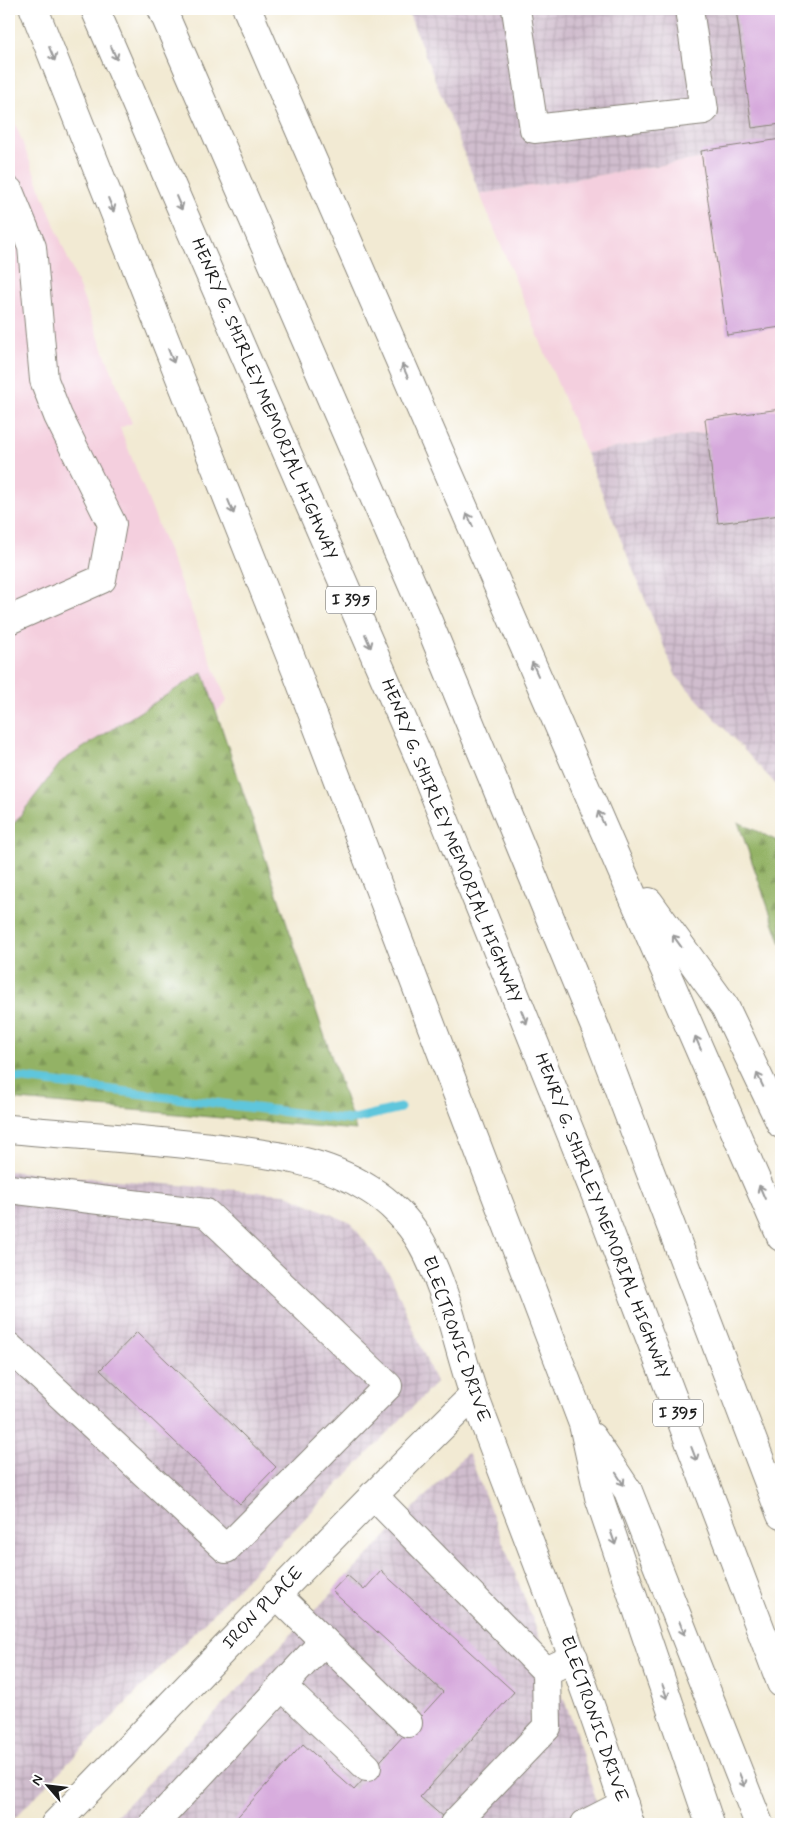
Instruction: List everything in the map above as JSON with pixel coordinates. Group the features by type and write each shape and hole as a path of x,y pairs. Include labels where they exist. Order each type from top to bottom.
{"main road":[{"path":"34,9 297,673 583,1424 599,1497 710,1824"},
{"name":"HENRY G. SHIRLEY MEMORIAL HIGHWAY","path":"95,9 430,785 596,1196 781,1683"},
{"path":"162,9 428,621 594,1023 781,1515"},
{"path":"247,9 620,862 781,1237"},
{"path":"516,9 534,129 704,110 689,9"},
{"path":"9,191 32,246 44,380 58,416 112,524 102,579 9,620"},
{"path":"620,862 725,1007 781,1124"},
{"name":"ELECTRONIC DRIVE","path":"9,1129 170,1143 287,1156 327,1167 369,1188 392,1206 420,1240 435,1271 474,1395 574,1658 627,1814"},
{"path":"9,1189 206,1213 388,1386 226,1549 9,1347"},
{"name":"IRON PLACE","path":"54,1824 206,1670 276,1594 474,1395"},
{"path":"583,1424 628,1491 759,1824"},
{"path":"373,1495 546,1671 547,1727 454,1824"},
{"path":"276,1594 408,1723"},
{"path":"154,1824 324,1641"},
{"path":"546,1671 574,1658"},
{"path":"283,1686 367,1767"},
{"path":"585,1824 627,1814"}],"shaded area":[{"path":"407,9 781,9 781,146 480,194"},
{"path":"9,108 132,423 120,428 227,701 9,927"},
{"path":"781,146 781,419 586,453 480,194"},
{"path":"781,419 781,790 676,676 586,453"},
{"path":"9,1171 285,1194 351,1223 392,1278 436,1383 9,1824"},
{"path":"468,1452 574,1726 603,1824 108,1824"}],"green space":[{"path":"203,672 356,1130 9,1099 9,830 62,761"},
{"path":"738,822 781,843 781,944"}],"building":[{"path":"736,9 781,9 781,124 752,128"},
{"path":"781,139 781,327 727,335 701,151"},
{"path":"781,409 781,515 718,523 705,419"},
{"path":"137,1332 276,1467 240,1504 100,1370"},
{"path":"381,1571 514,1692 420,1797 451,1824 231,1824 303,1744 354,1790 443,1692 332,1591 347,1575 364,1590"}],"waterway":[{"path":"9,1077 350,1120 400,1108"}]}
